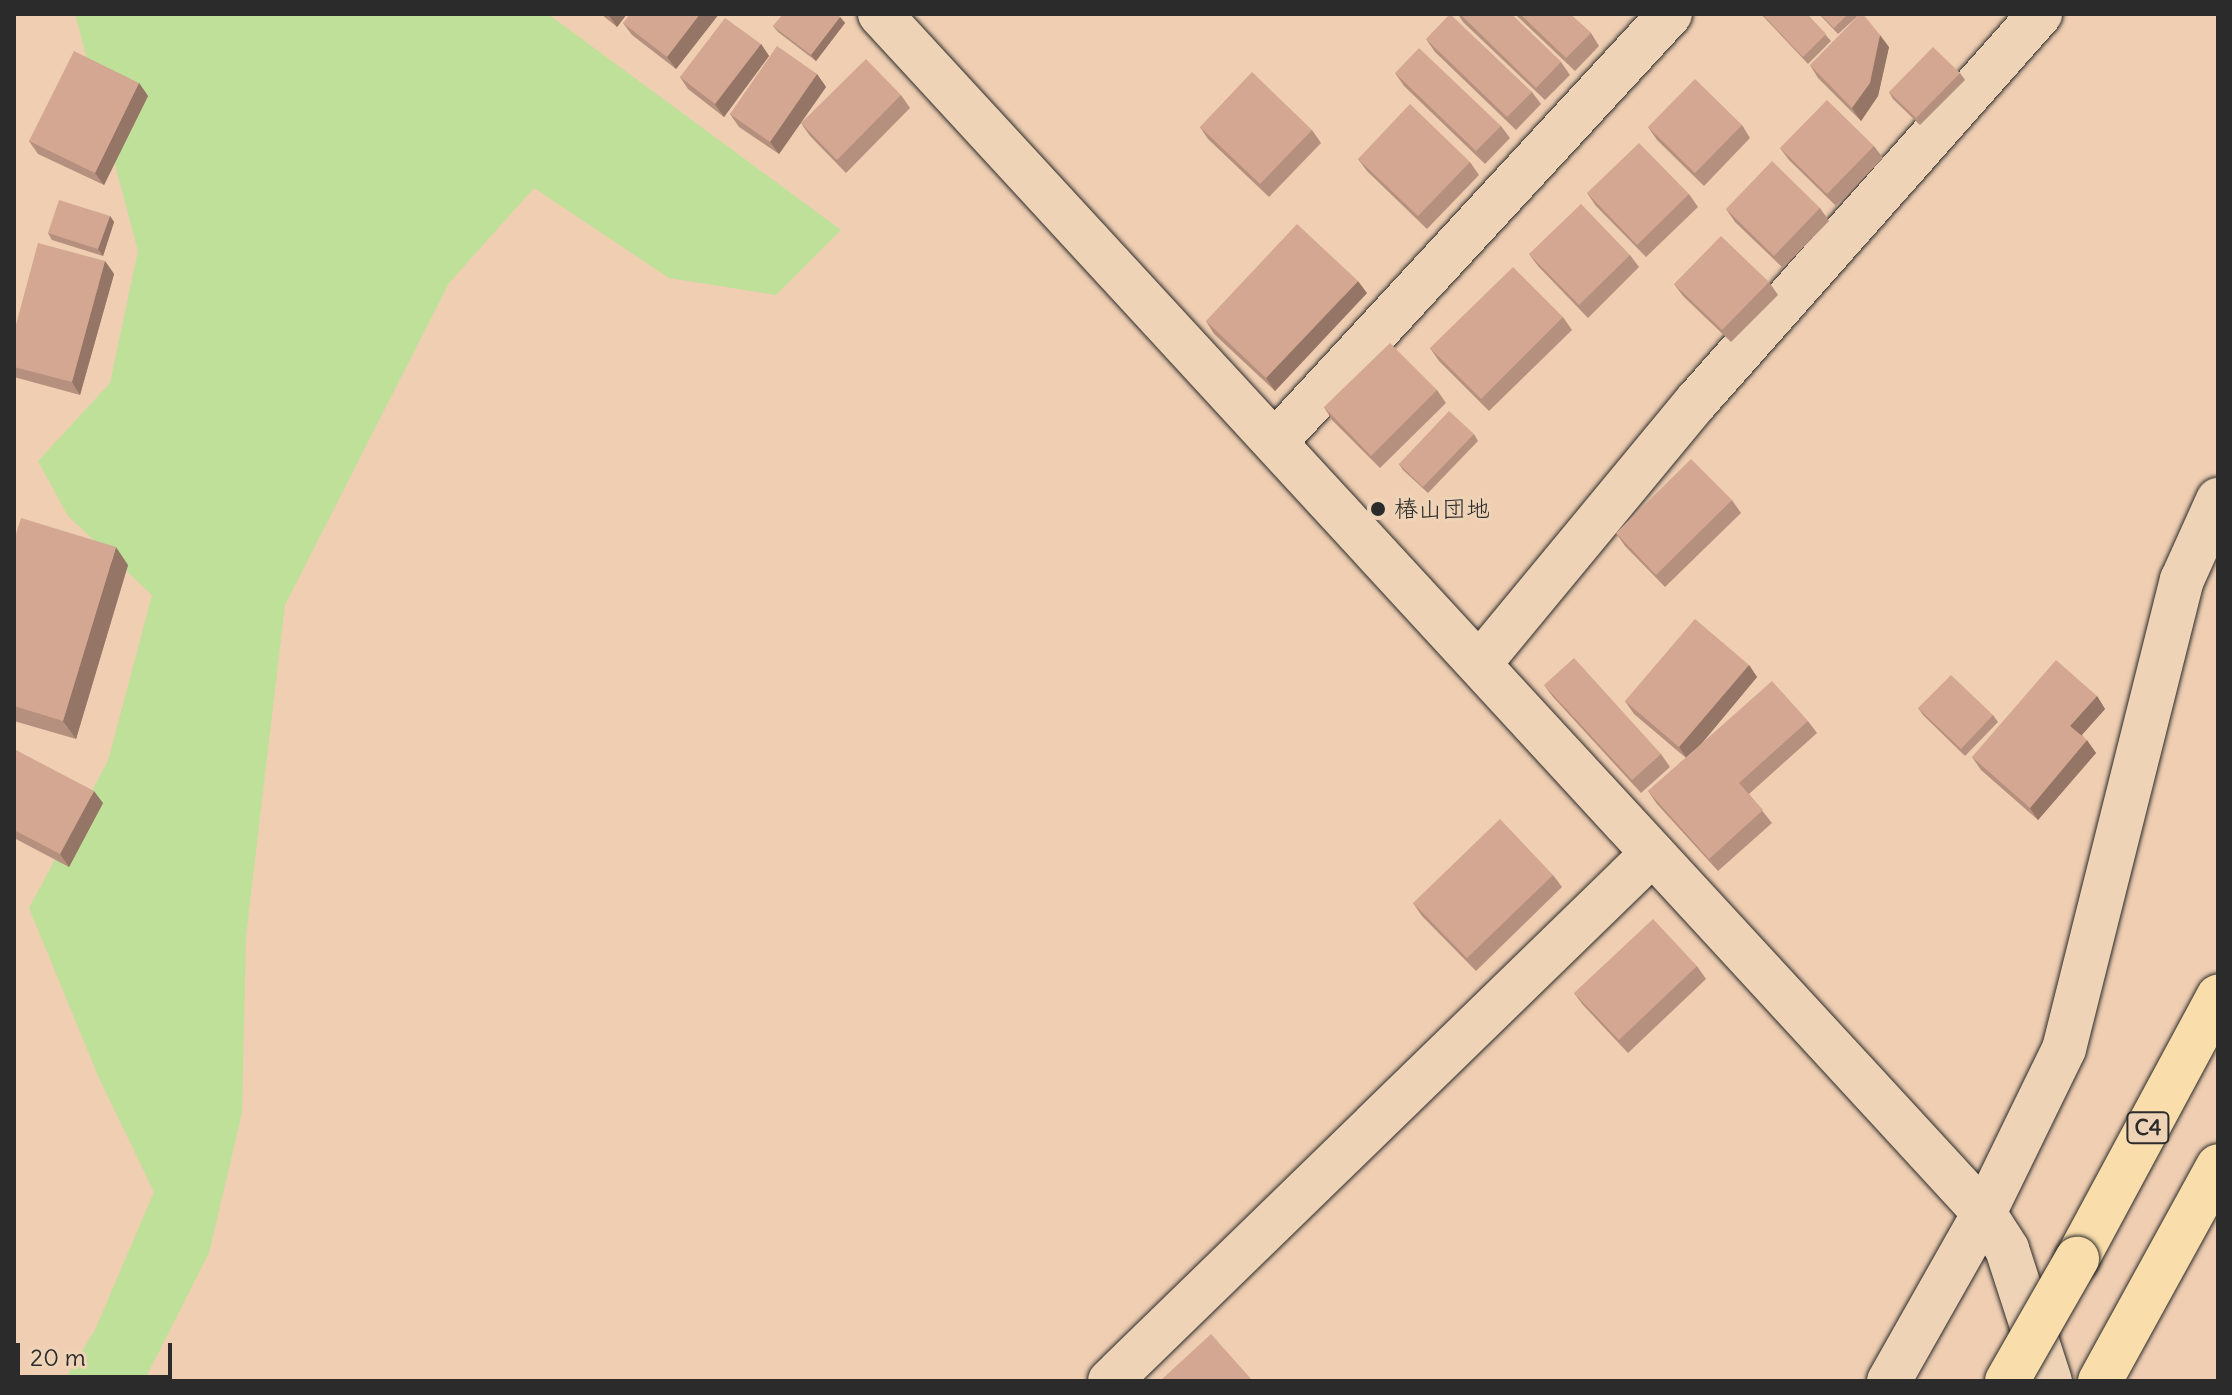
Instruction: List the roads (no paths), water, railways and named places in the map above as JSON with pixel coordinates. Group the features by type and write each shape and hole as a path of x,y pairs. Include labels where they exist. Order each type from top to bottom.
{"highway":[{"name":"C4","path":"2007,1381 2077,1259 2218,997"},
{"path":"2100,1381 2218,1166"}],"street":[{"path":"880,14 1984,1213 2007,1249 2050,1381"},
{"path":"1276,441 1670,14"},
{"path":"1480,663 1696,402 2040,14"},
{"path":"1889,1381 1984,1213 2064,1049 2182,580 2218,500"},
{"path":"1110,1381 1653,853"}],"place":[{"name":"椿山団地","path":"1378,509"}]}
